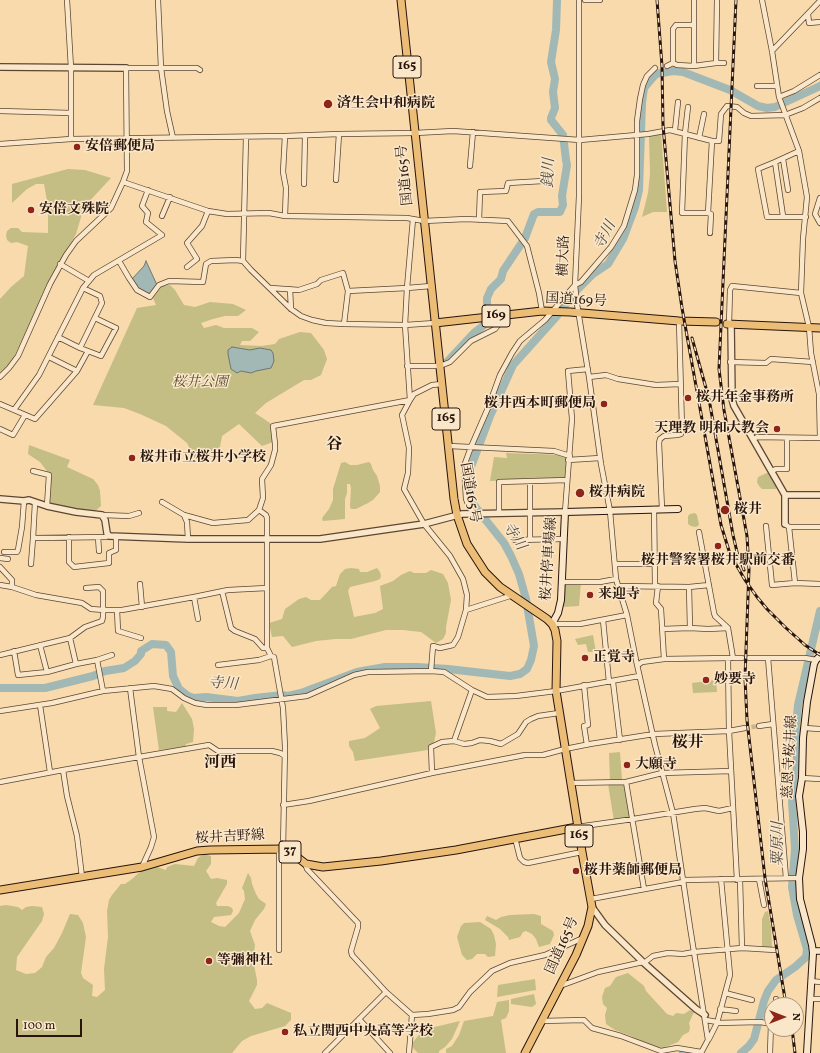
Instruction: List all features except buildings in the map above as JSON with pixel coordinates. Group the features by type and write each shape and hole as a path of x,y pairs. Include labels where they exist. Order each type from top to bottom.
{"main road":[{"name":"国道165号","path":"401,0 457,515 467,544 479,565 492,580 538,612 552,624 556,630 558,641 556,691 570,783 592,903 588,926 583,938 525,1053"},
{"name":"国道169号","path":"435,323 542,311 716,322"},
{"path":"729,324 820,328"},
{"name":"桜井停車場線","path":"552,624 558,613 562,582 565,512 678,509"},
{"name":"慈恩寺桜井線","path":"807,1053 813,951 800,899 798,878 803,849 803,832 799,796 802,778 806,702 816,658"},
{"name":"桜井吉野線","path":"0,890 142,867 197,851 281,849 293,854 306,864 323,867 381,861 456,850 578,827"}],"street":[{"path":"67,0 71,68 71,139"},
{"path":"158,0 161,68 167,111 173,138"},
{"name":"横大路","path":"579,0 580,140 575,286 577,304 588,369 600,458 610,511 616,579 627,615 639,676 654,734 662,774 673,813 708,1040"},
{"path":"585,0 600,0"},
{"path":"694,0 694,66"},
{"path":"716,62 717,0"},
{"path":"754,439 757,437 820,438 819,394 813,362 809,327 801,293 803,239 807,197 800,151 779,98 762,0"},
{"path":"772,51 820,1"},
{"path":"808,14 809,23 820,22"},
{"path":"673,63 674,29 676,25 694,25"},
{"path":"667,66 673,63 677,65 694,66 716,62 724,63"},
{"path":"0,67 197,68 200,70"},
{"path":"0,377 18,356 60,264 76,240 111,208 123,182 127,171 126,68"},
{"path":"475,514 469,507 466,499 464,466 500,375 520,341 555,311 575,286 581,282 611,247 624,226 635,190 638,158 640,99 647,76 655,68"},
{"path":"779,98 794,91 820,75"},
{"path":"757,86 777,86"},
{"path":"0,144 71,139 305,136 453,131 580,140 675,130 699,138 720,141 721,114 728,106 737,107 744,113 751,116 785,114 803,108 820,98"},
{"path":"675,130 678,102"},
{"path":"688,106 685,133 682,212 708,213"},
{"path":"0,111 71,113"},
{"path":"699,138 704,114"},
{"path":"470,166 472,132"},
{"path":"336,180 339,134"},
{"path":"285,136 283,172 286,188 285,216"},
{"path":"304,184 305,136"},
{"path":"243,261 246,137"},
{"path":"710,233 711,214 708,213 712,141"},
{"path":"800,151 758,169 767,217 817,214"},
{"path":"783,159 788,190"},
{"path":"775,162 783,216"},
{"path":"479,220 480,192 506,191 508,183 543,180"},
{"path":"123,182 208,211 227,214 269,213 285,216 413,219 424,221 466,219 508,221 527,246 542,311"},
{"path":"14,410 39,375 83,288 94,275 162,235 146,222 148,213 142,206 148,190"},
{"path":"162,216 170,197"},
{"path":"820,198 817,214 820,223"},
{"path":"187,267 197,259 187,243 202,226 208,211"},
{"path":"410,400 405,325 413,219"},
{"path":"119,261 138,290 150,297 159,285 169,281 203,282 206,264 211,261 236,260 243,261 292,309 301,316 312,320 326,323 344,324 405,325 435,323"},
{"path":"60,264 89,281"},
{"path":"271,288 299,290 317,284 321,280 343,273 348,290 344,324"},
{"path":"348,290 431,286"},
{"path":"795,583 787,526 785,495 734,406 732,399 729,324 730,290 732,286 801,293"},
{"path":"80,348 102,303 100,296 83,288"},
{"path":"290,289 292,309"},
{"path":"407,366 440,366 450,362 471,341 495,329 507,315"},
{"path":"58,337 101,356 116,328 95,318"},
{"path":"662,509 659,442 664,436 681,434 679,320"},
{"path":"0,404 35,419 77,371 88,351"},
{"path":"49,357 77,371"},
{"path":"730,362 766,363 771,360 813,362 820,364"},
{"path":"32,538 106,537 108,535 188,538 320,539 424,524 457,515 565,512 572,419 568,371 588,369"},
{"path":"589,377 606,375 618,379 656,385 680,384"},
{"path":"431,669 433,646 440,648 453,646 458,637 466,610 467,596 464,579 450,556 424,524 404,489 408,473 409,448 402,415 414,394 432,385 442,384"},
{"path":"162,502 184,515 213,523 248,520 259,510 264,498 262,479 272,465 275,450 273,426 410,400"},
{"path":"0,429 13,435 25,415"},
{"path":"772,471 776,469 787,469 787,438"},
{"path":"449,446 554,451 569,458 600,458"},
{"path":"34,471 49,475 47,506"},
{"path":"499,513 499,482 567,480"},
{"path":"530,481 530,540"},
{"path":"785,495 820,495"},
{"path":"0,499 29,500 35,503 76,512 102,515 129,516 139,513"},
{"path":"4,552 17,552 18,550 24,501"},
{"path":"31,564 35,503"},
{"path":"654,509 656,603 661,609 664,659"},
{"path":"259,510 266,515 267,648 271,656 274,657 281,692 285,756 278,950"},
{"path":"102,515 108,535"},
{"path":"184,515 187,522 188,538"},
{"path":"766,526 772,585 820,583"},
{"path":"787,526 820,527"},
{"path":"699,532 715,616 728,628 730,658 729,731 742,948"},
{"path":"69,537 69,562 74,566 109,563 109,553 116,550 116,536"},
{"path":"98,537 99,551"},
{"path":"515,540 563,539"},
{"path":"0,558 8,559"},
{"path":"615,564 655,564"},
{"path":"0,567 12,580 12,587"},
{"path":"562,582 600,582 616,579"},
{"path":"140,584 142,606"},
{"path":"0,585 82,604 91,610 117,610 194,598 222,591 267,588"},
{"path":"618,586 709,585"},
{"path":"689,586 690,628"},
{"path":"0,655 70,638 85,627 102,621 104,610 103,591 99,587 86,588"},
{"path":"222,591 231,628 255,639 263,648 267,648"},
{"path":"466,610 513,595"},
{"path":"194,598 198,619"},
{"path":"117,610 118,631 141,638"},
{"path":"552,624 580,624 627,615"},
{"path":"603,620 620,740"},
{"path":"662,629 728,628"},
{"path":"70,638 76,664"},
{"path":"40,645 47,672"},
{"path":"14,652 18,675 47,672 112,655"},
{"path":"218,665 259,660 271,656"},
{"path":"638,665 642,662 664,659 742,658"},
{"path":"749,658 816,658"},
{"path":"768,658 788,878"},
{"path":"97,660 103,684 103,691"},
{"path":"0,711 40,705 103,691 154,686 163,686 172,689 184,698 195,703 207,705 236,705 307,696 360,673 368,672 431,669 444,672 472,690 487,696 516,696 556,691 639,676"},
{"path":"584,686 588,725 584,726 587,745"},
{"path":"130,688 138,757 154,837 142,867"},
{"path":"454,741 472,690"},
{"path":"40,705 50,772"},
{"path":"432,772 431,747 442,742 454,741 464,744 480,740 501,744 518,734 526,722 531,718 559,713"},
{"path":"759,726 773,724"},
{"path":"283,805 304,802 432,772 525,756 543,755 587,745 654,734 729,731 744,728"},
{"path":"804,728 820,729"},
{"path":"0,782 209,745 218,751 272,751 285,756"},
{"path":"63,770 67,796 77,836 82,877"},
{"path":"570,783 626,782 662,774 731,771"},
{"path":"802,778 820,779"},
{"path":"626,782 644,889"},
{"path":"578,827 633,820 705,808 719,811 733,808"},
{"path":"515,838 520,858 524,862 528,863 582,852"},
{"path":"306,864 307,869 358,923 351,951 352,955 386,992 412,1015 453,1010 459,1007 470,992 492,971 510,963 545,955 583,938"},
{"path":"759,878 764,905"},
{"path":"764,1023 717,1022 705,1018 643,962 605,925 592,903 644,889 683,881 798,878"},
{"path":"541,1021 584,1020 592,1028 621,1036 660,1052 678,1048 701,1053 717,1022 730,975 721,879"},
{"path":"560,986 598,972 643,962 658,955 668,953 683,954 742,948 775,950"},
{"path":"813,951 820,951"},
{"path":"811,981 820,982"},
{"path":"324,1053 386,992"},
{"path":"725,993 752,1000"},
{"path":"810,999 820,999"},
{"path":"720,1009 736,1011"},
{"path":"409,1053 412,1015"},
{"path":"359,1019 390,1053"},
{"path":"770,1053 771,1037"}],"green space":[{"path":"661,133 667,212 653,212 642,217 648,193 650,174 649,135"},
{"path":"68,169 85,170 111,178 84,207 76,234 51,278 13,359 5,370 0,372 0,299 24,276 28,246 17,242 11,243 7,240 7,231 11,228 18,228 22,232 48,233 48,206 44,184 36,184 27,189 12,203 12,184"},
{"name":"桜井公園","path":"170,285 175,290 184,305 195,307 210,302 233,304 246,310 238,316 225,316 201,323 204,328 216,325 224,328 252,328 259,332 250,341 242,341 240,345 261,346 275,344 279,339 300,332 311,333 324,350 327,359 321,375 311,380 304,380 266,403 255,413 270,423 273,442 262,446 239,424 222,436 220,447 197,463 187,443 166,426 124,408 93,405 137,308 156,305 153,298 162,286"},
{"path":"29,445 70,460 67,467 93,479 98,485 100,491 101,506 93,513 48,503 50,475 40,462 28,454"},
{"path":"506,453 564,455 567,460 565,478 490,481 494,457 507,458"},
{"path":"345,462 350,465 357,465 369,462 377,476 380,492 368,503 356,509 351,509 351,488 350,484 347,484 345,519 323,521 322,518 329,509 333,500 333,489 341,463"},
{"path":"769,472 777,487 776,489 762,489 757,482 758,477"},
{"path":"695,513 697,515 699,525 696,527 688,524 688,516"},
{"path":"377,568 381,576 380,579 375,581 350,587 348,591 354,617 375,613 383,609 380,586 393,581 401,575 410,571 414,573 426,573 431,570 443,574 448,583 451,600 446,633 443,639 436,643 421,632 386,630 351,639 316,641 292,647 283,636 272,637 269,623 282,619 285,609 299,599 306,597 311,600 320,600 332,587 336,586 340,574 345,569 359,569 360,572 367,572"},
{"path":"581,582 579,606 562,607 563,583"},
{"path":"593,635 596,652 588,652 586,644 578,645 575,639"},
{"path":"716,680 717,692 693,693 692,683"},
{"path":"431,701 436,733 434,742 428,750 355,761 353,752 349,746 349,741 365,738 380,728 370,709 376,706"},
{"path":"182,703 192,719 194,729 193,742 186,744 186,747 159,750 153,707 167,707 167,711 176,712"},
{"path":"620,752 622,780 610,781 609,753"},
{"path":"608,784 624,785 632,820 614,821"},
{"path":"204,854 211,856 211,864 206,871 211,879 217,878 227,880 227,884 216,903 217,906 228,906 232,908 233,911 231,915 214,917 211,922 225,927 239,913 245,899 242,888 248,873 256,894 259,899 266,904 255,920 250,931 255,945 253,960 257,985 249,1001 255,1009 262,1008 267,1003 291,1013 291,1020 285,1026 251,1036 242,1041 232,1053 0,1053 0,906 6,905 18,907 22,910 26,907 32,906 42,907 44,914 42,921 17,957 16,970 26,974 35,973 42,967 46,957 54,948 62,933 70,914 78,915 83,923 86,937 81,973 83,978 93,985 92,996 97,997 105,990 104,969 108,937 107,911 109,900 112,895 121,884 125,884 143,869 157,867 166,870 167,867 175,864 194,866 198,858"},
{"path":"768,911 771,927 772,948 762,947 762,919 765,912"},
{"path":"534,914 541,916 541,924 553,931 554,935 550,944 539,947 532,934 526,931 523,932 520,937 509,940 500,929 485,920 487,916 496,920 510,915"},
{"path":"480,922 491,929 494,935 496,944 495,956 488,957 485,954 477,954 472,959 467,960 462,955 457,937 461,926 464,923"},
{"path":"628,973 644,986 646,991 667,1014 673,1016 676,1013 684,1014 690,1010 694,1012 689,1023 689,1032 683,1035 678,1042 663,1048 648,1045 615,1030 606,1024 605,1015 607,1008 603,1004 602,997 605,988 610,986 616,977"},
{"path":"535,979 536,990 497,997 498,985"},
{"path":"534,994 536,1004 532,1007 511,1004 511,999"},
{"path":"509,1000 509,1011 506,1018 501,1020 506,1053 446,1053 446,1049 452,1046 459,1035 464,1021 493,1016 497,1002"},
{"path":"460,1021 452,1039 439,1051 439,1053 418,1053 413,1048 413,1042 426,1029"}],"water":[{"path":"146,261 157,285 148,295 137,288 132,279 144,266"},
{"path":"232,347 250,350 260,348 271,350 274,361 271,368 251,373 241,371 237,373 231,369 228,354 228,350"}],"waterway":[{"name":"銭川","path":"487,312 487,298 491,289 501,279 503,271 525,238 534,214 538,212 560,212 563,205 562,196 567,165 563,135 551,120 555,108 553,92 555,79 551,62 556,30 557,1"},
{"name":"寺川","path":"0,688 45,688 93,676 105,671 124,668 135,661 141,654 141,651 152,644 166,645 171,652 173,676 179,689 188,696 194,698 206,697 238,701 282,695 288,696 301,693 357,672 385,667 448,669 510,676 520,674 527,669 531,660 534,646 526,599 519,574 504,543 473,504 469,472 490,416 513,365 556,317 576,291 593,274 608,264 623,239 635,207 639,190 642,103 644,88 656,74 673,71 683,72 730,90 758,106 767,108 775,107 820,86"},
{"name":"銭川","path":"447,362 474,333 483,326 486,320"},
{"name":"粟原川","path":"741,1053 754,1039 768,991 776,980 795,967 806,957 807,949 797,915 792,887 795,849 792,802 797,767 796,727 798,705 820,611"},
{"name":"粟原川","path":"683,1053 696,1053"}],"tunnel":[{"path":"745,728 759,726"}],"railway":[{"path":"657,0 662,66 663,125 675,261 721,525 730,554 757,597 786,628 805,645 820,655"},
{"path":"736,0 719,369 724,410 747,536 749,569 745,678 747,720 765,878 785,997"},
{"path":"692,338 709,399 733,535 737,552 744,570"},
{"path":"793,1037 795,1053"}],"place":[{"name":"済生会中和病院","path":"328,104"},
{"name":"安倍郵便局","path":"77,147"},
{"name":"安倍文殊院","path":"31,210"},
{"name":"桜井年金事務所","path":"688,398"},
{"name":"桜井西本町郵便局","path":"604,404"},
{"name":"天理教 明和大教会","path":"777,429"},
{"name":"桜井市立桜井小学校","path":"132,458"},
{"name":"桜井病院","path":"580,493"},
{"name":"桜井","path":"725,510"},
{"name":"桜井警察署桜井駅前交番","path":"718,546"},
{"name":"来迎寺","path":"590,595"},
{"name":"正覚寺","path":"585,658"},
{"name":"妙要寺","path":"706,680"},
{"name":"大願寺","path":"627,765"},
{"name":"桜井薬師郵便局","path":"576,871"},
{"name":"等彌神社","path":"209,961"},
{"name":"私立関西中央高等学校","path":"285,1032"}],"district":[{"name":"谷","path":"334,446"},
{"name":"桜井","path":"688,744"},
{"name":"河西","path":"220,764"}]}
